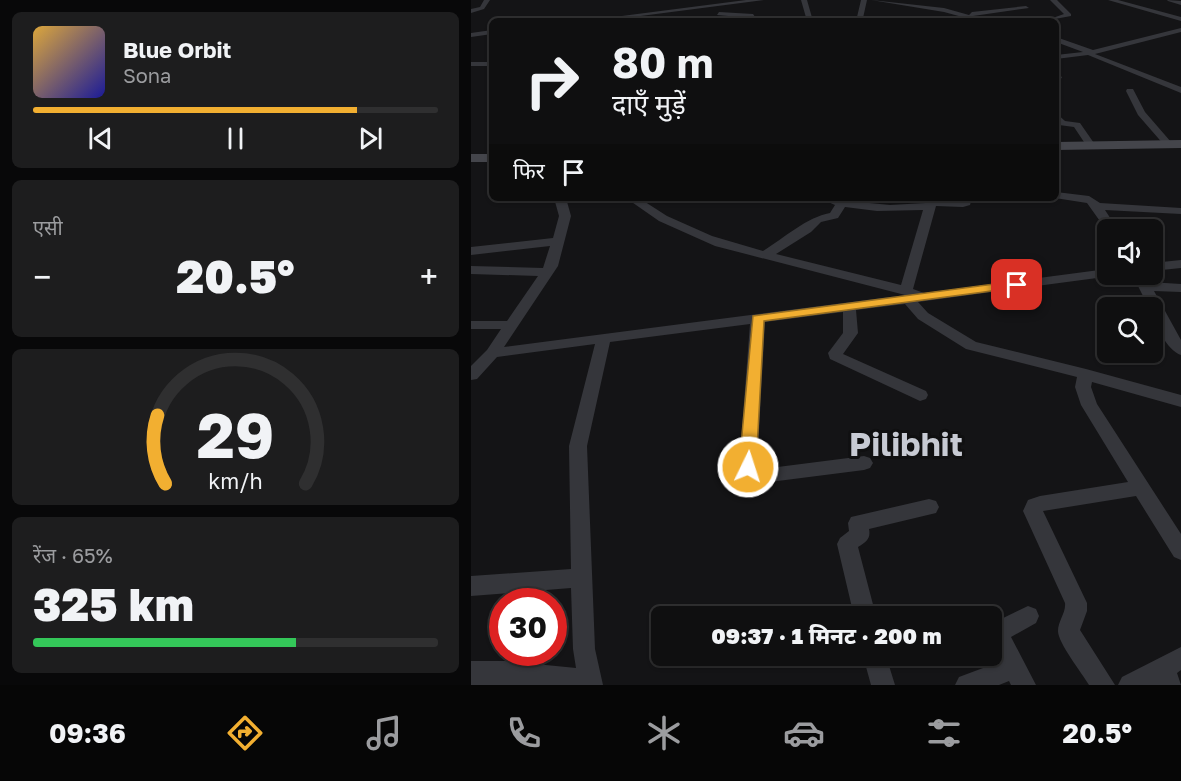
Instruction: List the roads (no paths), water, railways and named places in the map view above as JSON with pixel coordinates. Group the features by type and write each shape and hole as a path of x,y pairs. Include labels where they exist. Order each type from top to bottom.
{"main road":[{"path":"1059,146 1175,144"},
{"path":"471,158 489,158"}],"street":[{"path":"471,11 482,8 487,0"},
{"path":"613,18 762,0"},
{"path":"804,0 809,18"},
{"path":"860,18 864,0"},
{"path":"874,0 944,10 974,18"},
{"path":"1053,0 1069,15 1058,18"},
{"path":"1113,0 1125,0"},
{"path":"1113,0 1181,19"},
{"path":"1170,0 1181,3"},
{"path":"716,18 724,3"},
{"path":"943,18 1026,8"},
{"path":"671,11 671,18"},
{"path":"654,18 657,13"},
{"path":"719,14 753,16 754,18"},
{"path":"1059,57 1079,56 1181,30"},
{"path":"473,35 489,32"},
{"path":"1059,40 1181,90"},
{"path":"471,64 489,64"},
{"path":"1130,91 1141,113 1175,144"},
{"path":"1059,120 1062,123 1077,124 1091,146"},
{"path":"1059,195 1086,197 1097,206 1105,219"},
{"path":"471,375 492,353 551,266 565,216 561,201"},
{"path":"636,201 660,218 687,232 907,295 927,296 1097,274"},
{"path":"835,201 890,209 930,206 937,202 963,204 966,201"},
{"path":"765,255 807,229 817,219 834,216 842,203"},
{"path":"907,295 930,206"},
{"path":"1097,206 1181,211"},
{"path":"471,251 558,241"},
{"path":"1163,266 1181,264"},
{"path":"471,270 547,272"},
{"path":"1163,284 1181,288"},
{"path":"1144,285 1171,337 1181,350"},
{"path":"492,353 849,307 907,295"},
{"path":"907,295 923,316 971,346 1086,374 1181,401"},
{"path":"849,307 851,331 849,338 834,353 835,356 920,394"},
{"path":"758,318 748,467 751,472 762,476 864,462"},
{"path":"471,325 510,325"},
{"path":"471,673 505,673 591,683 584,649 578,446 603,346 603,338"},
{"path":"1086,374 1083,387 1089,405 1181,551"},
{"path":"1103,685 1068,633 1068,626 1077,609 1076,603 1033,511 1035,506 1040,504 1140,488"},
{"path":"862,606 847,544 860,535 858,523 929,507"},
{"path":"471,586 582,578"},
{"path":"967,685 1019,677 999,637 1001,631 1028,616"},
{"path":"878,666 883,685"},
{"path":"1130,685 1171,670"}],"district":[{"name":"Pilibhit","path":"906,443"}]}
